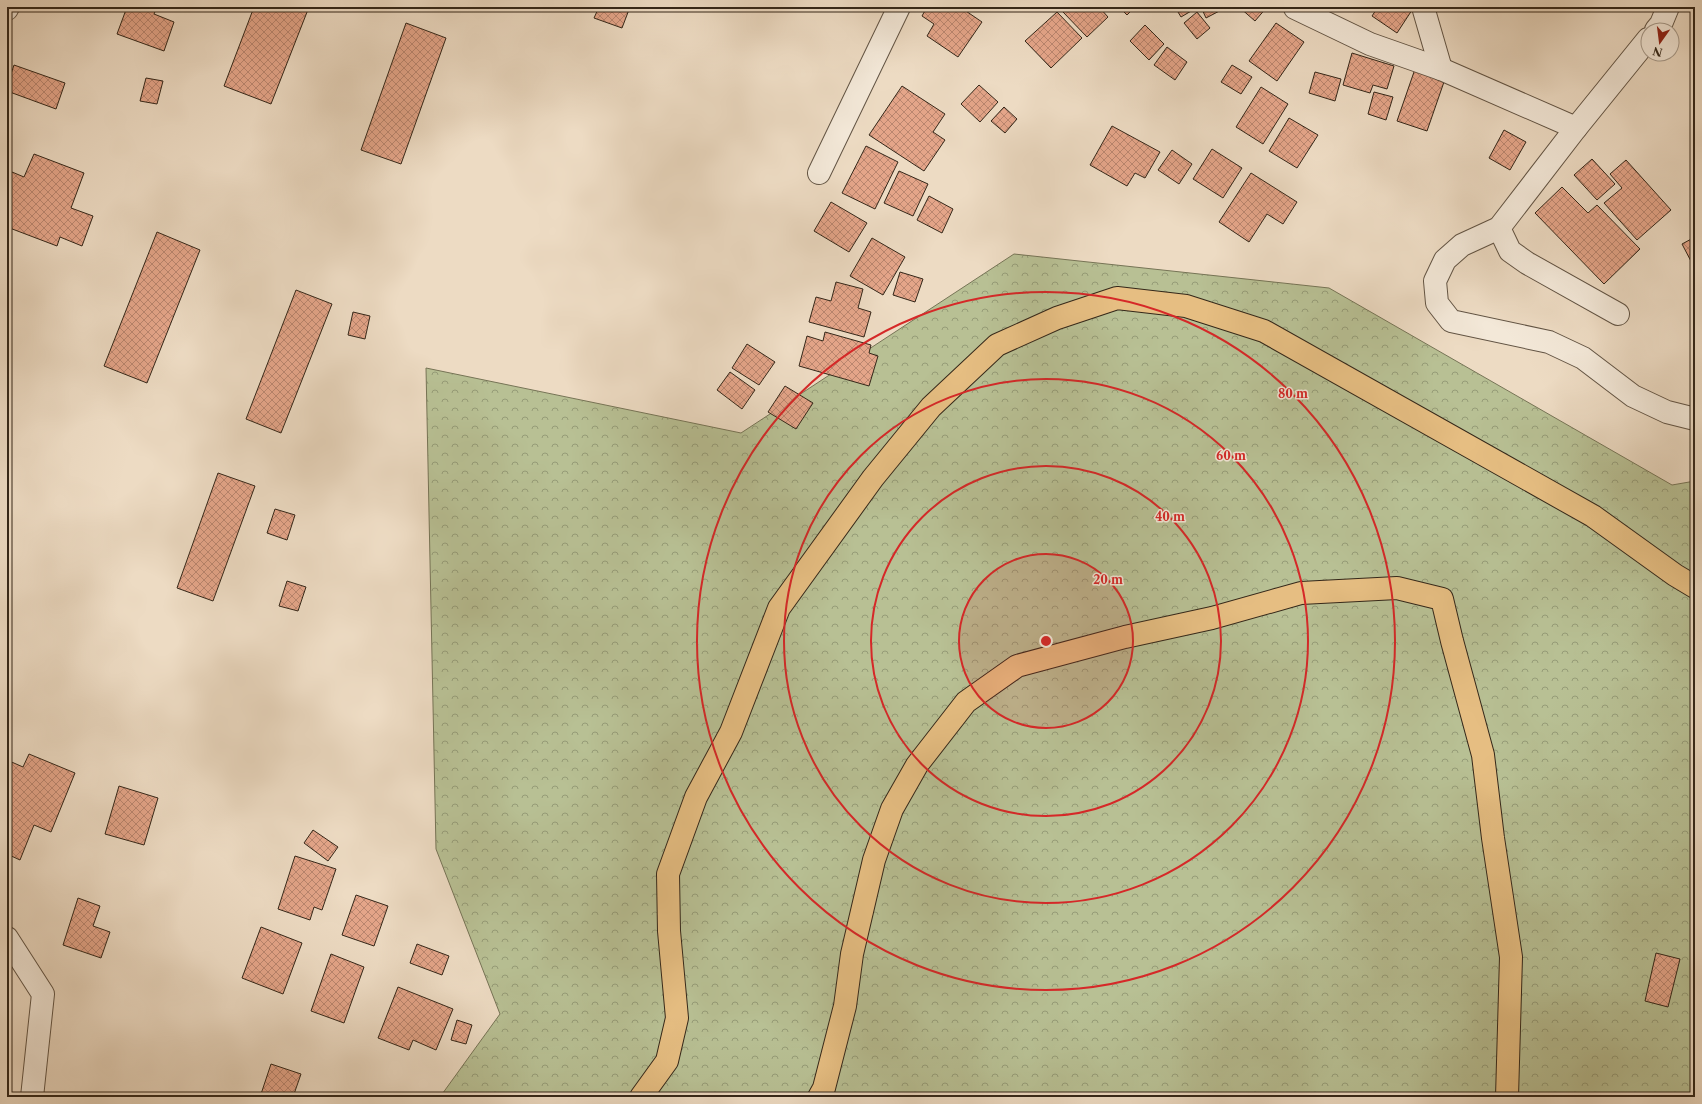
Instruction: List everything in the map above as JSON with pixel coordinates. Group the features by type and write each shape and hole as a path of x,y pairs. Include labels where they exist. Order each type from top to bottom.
{"highway":[{"path":"642,1097 667,1061 677,1018 669,931 668,874 696,797 731,732 779,608 873,478 931,407 997,344 1057,318 1117,298 1186,306 1264,331 1593,516 1675,575 1695,587"},
{"path":"819,1097 824,1088 845,1006 852,954 874,860 892,809 917,765 966,702 1017,666 1082,648 1212,618 1301,593 1397,588 1442,599 1483,755 1493,838 1511,957 1507,1097"}],"street":[{"path":"819,173 900,7"},
{"path":"1423,7 1441,69"},
{"path":"1662,22 1668,7"},
{"path":"1295,8 1370,44 1441,69 1576,128"},
{"path":"1640,49 1576,128 1499,228 1462,245 1445,260 1435,281 1437,303 1451,321 1549,342 1583,358 1633,396 1667,412 1695,419"},
{"path":"1499,228 1510,251 1526,263 1618,314"},
{"path":"7,938 43,994 32,1097"}],"green space":[{"path":"1014,254 1329,288 1672,485 1695,481 1695,1097 440,1097 500,1014 436,849 426,368 741,433"}],"building":[{"path":"127,7 157,7 154,14 174,22 164,51 117,34"},
{"path":"254,7 309,7 271,104 224,86"},
{"path":"599,7 630,7 622,28 594,18"},
{"path":"927,7 960,7 982,22 958,57 927,36 934,24 922,16"},
{"path":"1068,7 1099,7 1108,17 1087,37 1063,12"},
{"path":"1119,7 1135,7 1127,15"},
{"path":"1175,7 1198,7 1181,17"},
{"path":"1201,7 1227,7 1206,18"},
{"path":"1239,7 1267,7 1255,21"},
{"path":"1378,7 1414,7 1397,33 1372,16"},
{"path":"1057,12 1082,38 1051,68 1025,41"},
{"path":"1197,12 1210,28 1197,39 1184,23"},
{"path":"406,23 446,38 401,164 361,150"},
{"path":"1276,23 1304,42 1277,81 1249,61"},
{"path":"1145,25 1164,44 1149,60 1130,41"},
{"path":"1167,47 1187,62 1175,80 1154,65"},
{"path":"1352,53 1394,66 1387,89 1373,85 1370,93 1343,85"},
{"path":"14,65 65,83 56,109 7,91 7,86"},
{"path":"1232,65 1252,77 1241,94 1221,82"},
{"path":"1415,69 1445,79 1427,131 1397,121"},
{"path":"1315,72 1341,79 1335,101 1309,93"},
{"path":"146,78 163,81 157,104 140,101"},
{"path":"979,85 998,102 980,122 961,104"},
{"path":"902,86 945,114 933,132 945,140 924,171 869,135"},
{"path":"1261,87 1288,104 1263,144 1236,127"},
{"path":"1374,92 1393,97 1386,120 1368,114"},
{"path":"1004,107 1017,119 1005,133 991,121"},
{"path":"1289,118 1318,135 1297,168 1269,151"},
{"path":"1112,126 1160,152 1145,178 1135,173 1127,186 1090,165"},
{"path":"1504,130 1526,142 1510,170 1489,158"},
{"path":"866,146 898,162 875,209 842,193"},
{"path":"1212,149 1242,168 1223,198 1193,179"},
{"path":"1172,150 1192,164 1179,184 1158,170"},
{"path":"34,154 84,173 71,208 93,216 82,246 60,237 57,246 7,227 9,219 7,219 7,184 12,172 24,177"},
{"path":"1592,159 1615,184 1597,200 1574,175"},
{"path":"1626,160 1671,210 1637,240 1604,203 1622,188 1610,174"},
{"path":"899,171 928,184 913,216 884,203"},
{"path":"1251,173 1297,202 1283,224 1267,214 1249,242 1219,222"},
{"path":"1562,187 1588,213 1597,205 1640,249 1604,284 1535,213"},
{"path":"929,196 953,209 942,233 917,220"},
{"path":"831,202 867,223 849,252 814,231"},
{"path":"157,232 200,250 147,383 104,366"},
{"path":"1695,237 1695,266 1694,267 1682,244"},
{"path":"872,238 905,257 883,295 850,276"},
{"path":"900,272 923,279 915,302 893,295"},
{"path":"836,282 863,289 858,308 871,312 864,337 809,322 816,297 831,301"},
{"path":"296,290 332,304 281,433 246,419"},
{"path":"353,312 370,316 365,339 348,335"},
{"path":"825,332 871,345 869,353 878,356 869,386 799,366 807,336 823,341"},
{"path":"747,344 775,362 759,385 732,368"},
{"path":"730,372 755,390 742,409 717,390"},
{"path":"785,386 813,403 796,429 768,412"},
{"path":"218,473 255,486 213,601 177,588"},
{"path":"275,509 295,515 287,540 267,533"},
{"path":"287,581 306,587 298,611 279,606"},
{"path":"29,754 75,773 51,832 34,825 20,860 7,854 7,760 23,767"},
{"path":"119,786 158,798 144,845 105,834"},
{"path":"313,830 338,847 328,861 304,843"},
{"path":"295,856 336,869 322,910 314,907 310,920 278,909"},
{"path":"356,895 388,906 374,946 342,935"},
{"path":"78,898 100,906 93,926 110,932 101,958 63,945"},
{"path":"261,927 302,943 283,994 242,978"},
{"path":"417,944 449,956 442,975 410,963"},
{"path":"1656,953 1680,959 1668,1007 1645,1001"},
{"path":"331,954 364,967 344,1023 311,1011"},
{"path":"398,987 453,1009 436,1050 413,1040 409,1050 378,1038"},
{"path":"457,1020 472,1025 466,1044 451,1040"},
{"path":"271,1064 301,1074 293,1097 260,1097"}]}
